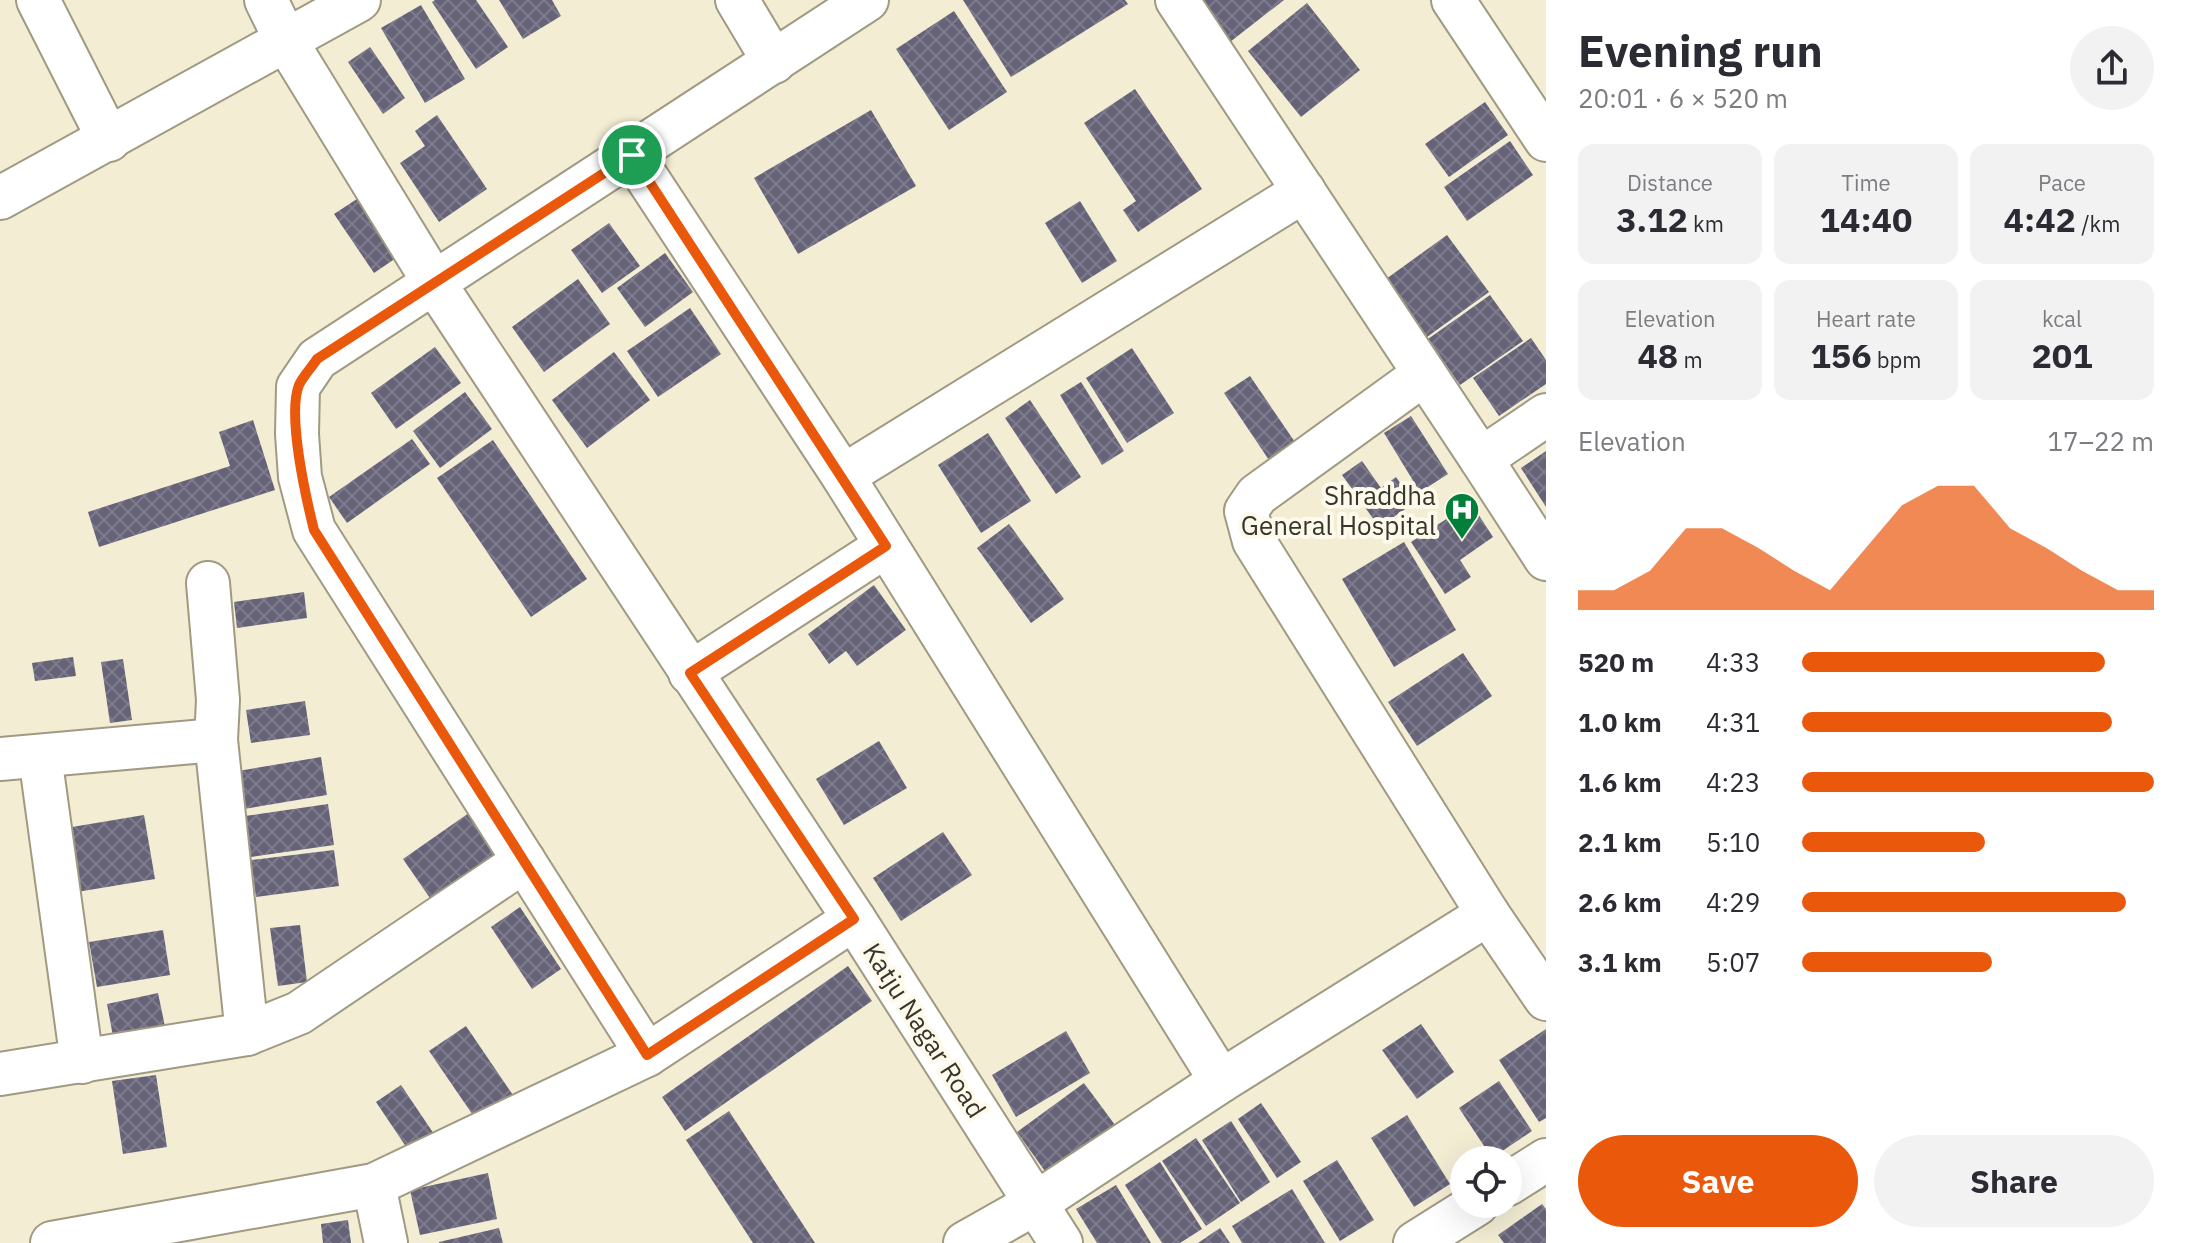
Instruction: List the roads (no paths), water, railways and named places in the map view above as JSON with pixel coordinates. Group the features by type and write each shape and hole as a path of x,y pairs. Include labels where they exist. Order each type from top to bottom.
{"street":[{"path":"38,0 109,140"},
{"path":"266,0 286,41 435,284 854,919"},
{"path":"0,198 359,0"},
{"path":"737,0 774,62"},
{"path":"647,1055 314,530 300,477 298,387 317,359 867,0"},
{"path":"1177,0 1546,559"},
{"path":"1453,0 1546,140"},
{"path":"632,155 843,476 1221,1081"},
{"path":"843,476 1304,191"},
{"path":"1424,374 1257,495 1246,511 1254,541 1488,914 1546,999"},
{"path":"1481,459 1546,415"},
{"path":"690,673 886,546"},
{"path":"208,583 218,700 216,740 247,1034"},
{"path":"82,1062 20,758 216,740"},
{"path":"0,1074 247,1034 299,1013 524,861"},
{"path":"965,1243 1036,1203 1221,1081 1488,914"},
{"name":"Katju Nagar Road","path":"52,1243 374,1185 647,1055 854,919 1061,1243"},
{"path":"1522,1175 1546,1160"},
{"path":"374,1185 386,1243"},
{"path":"1415,1243 1455,1218"}],"place":[{"name":"Shraddha General Hospital","path":"1462,541"}]}
